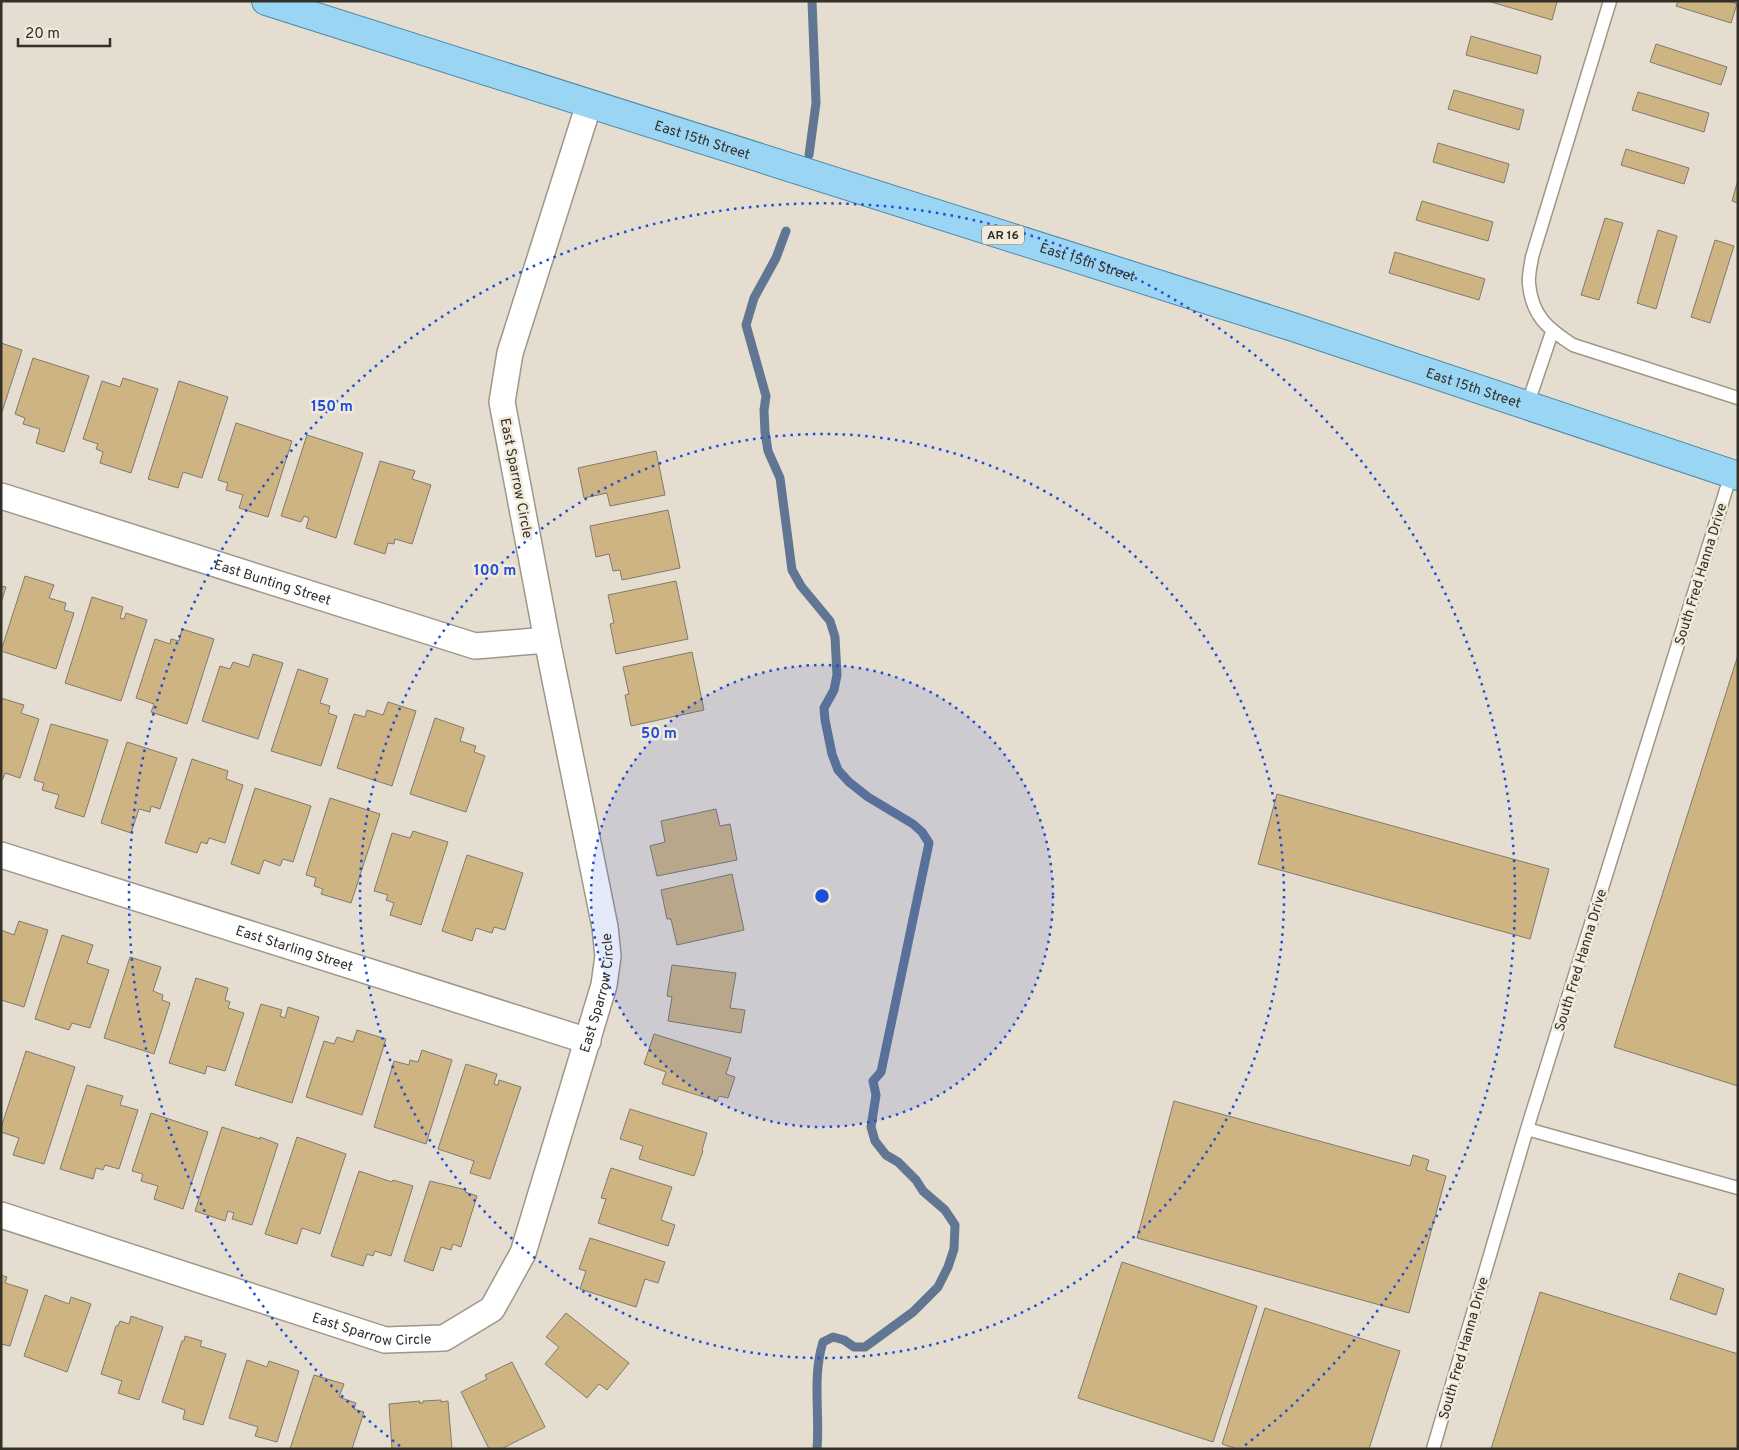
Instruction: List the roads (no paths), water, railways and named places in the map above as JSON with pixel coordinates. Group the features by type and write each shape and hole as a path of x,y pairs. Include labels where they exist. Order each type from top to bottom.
{"main road":[{"name":"East 15th Street","path":"266,1 1284,324 1734,475"}],"street":[{"name":"East Sparrow Circle","path":"1,1216 385,1340 444,1338 492,1309 523,1253 588,1041 604,985 608,956 605,927 547,640 502,402 510,353 590,104"},
{"name":"East Bunting Street","path":"1,496 475,646 547,640"},
{"name":"East Starling Street","path":"1,855 588,1041"}],"lane":[{"path":"1610,1 1532,257 1529,284 1535,310 1552,332 1573,345 1738,398"},
{"path":"1527,406 1552,332"},
{"name":"South Fred Hanna Drive","path":"1434,1449 1527,1129 1734,475"},
{"path":"1527,1129 1738,1188"}],"waterway":[{"path":"809,155 816,103 812,1"},
{"path":"786,231 776,258 754,298 746,325 766,396 764,410 765,432 768,451 780,478 792,570 801,586 830,621 835,637 837,675 834,690 824,708 832,754 838,770 849,782 868,797 913,824 922,832 929,843 881,1072 873,1081 876,1095 871,1127 875,1141 886,1155 898,1162 916,1180 923,1191 945,1210 955,1225 954,1249 948,1267 938,1287 913,1312 865,1347 854,1347 844,1340 833,1337 823,1342 817,1382 817,1449"}]}
